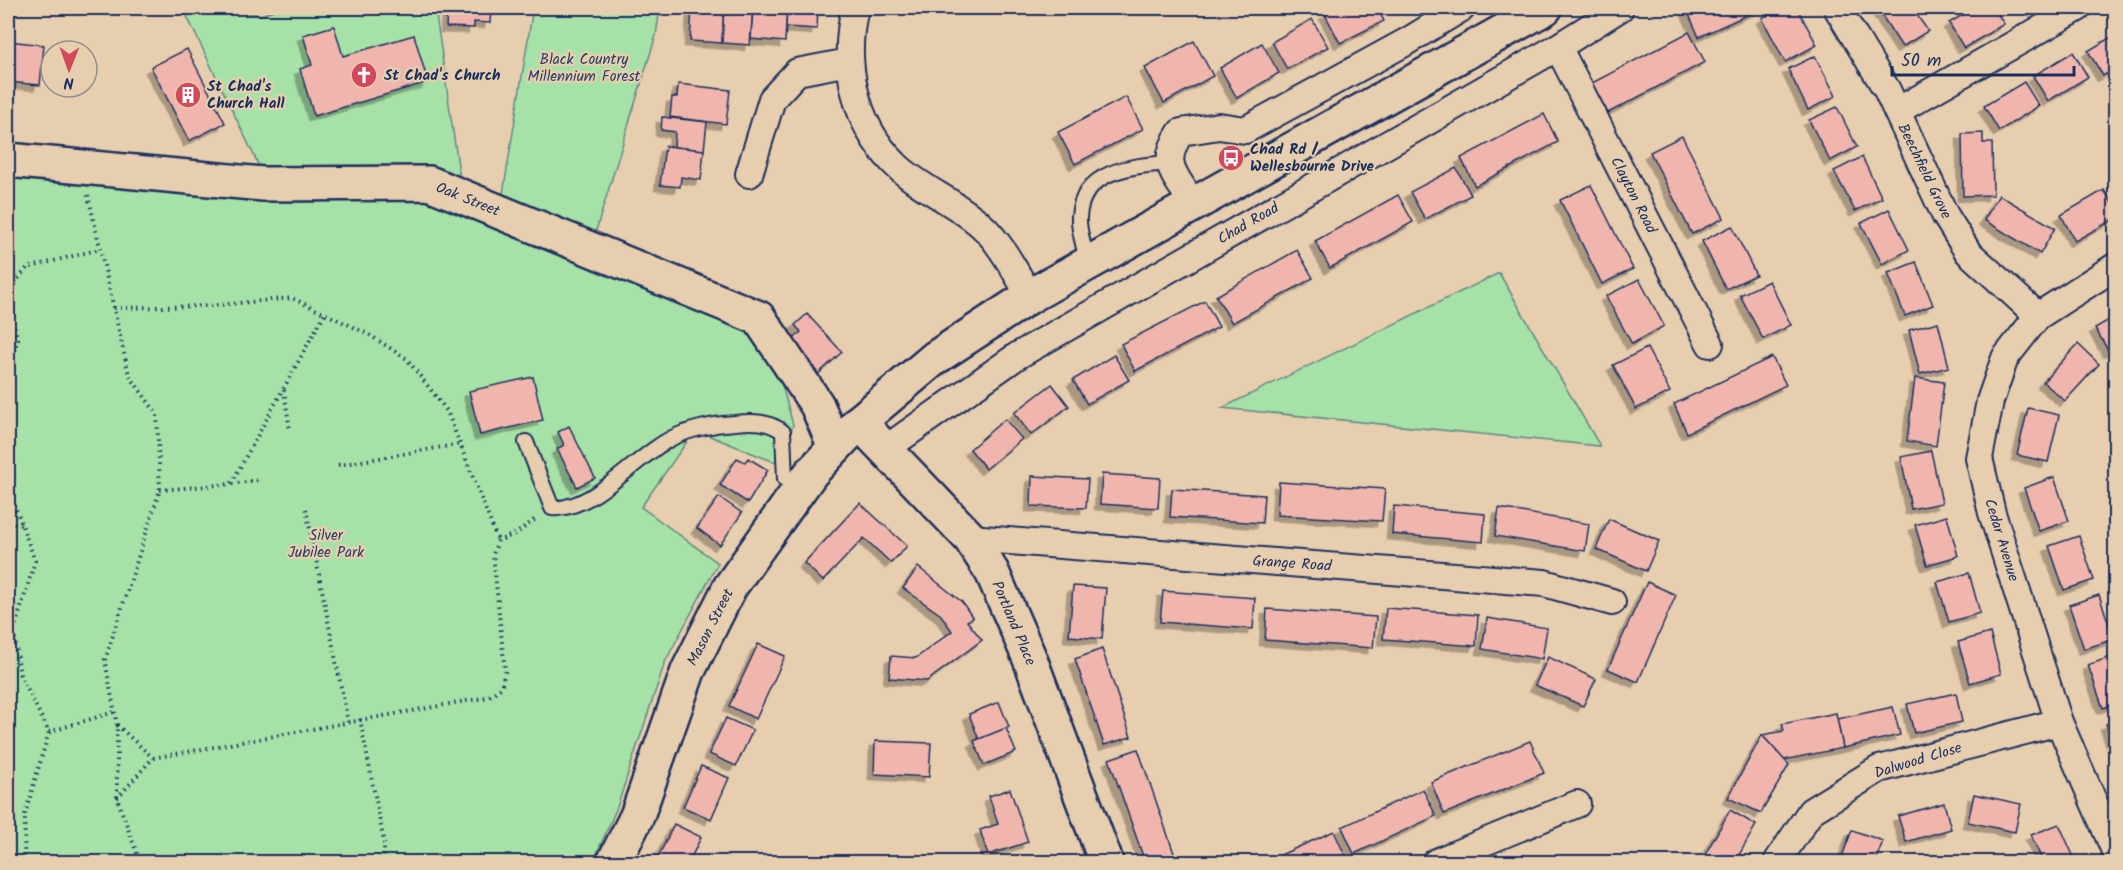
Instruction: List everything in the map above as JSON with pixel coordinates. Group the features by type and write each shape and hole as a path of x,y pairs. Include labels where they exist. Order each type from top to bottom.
{"street":[{"path":"855,8 850,26 849,62 861,116 895,165 981,224 995,240 1030,296"},
{"path":"1193,204 1169,164 1171,148 1181,132 1219,126 1245,130 1406,42 1462,8"},
{"path":"860,422 935,358 1030,296 1545,8"},
{"name":"Chad Road","path":"884,450 1017,356 1558,47 1620,8"},
{"name":"Beechfield Grove","path":"1837,8 1887,90 1945,216 1968,252 2038,316"},
{"path":"1897,111 2078,8"},
{"name":"Clayton Road","path":"1558,47 1710,344"},
{"path":"749,174 772,99 797,72 849,62"},
{"name":"Oak Street","path":"8,160 263,184 429,183 759,318 818,405 835,447"},
{"name":"Cedar Avenue","path":"2115,266 2038,316 2005,358 1990,401 1979,458 1992,513 2059,722 2115,853"},
{"name":"Portland Place","path":"860,422 884,450 970,538 993,572 1030,659 1106,862"},
{"name":"Mason Street","path":"614,862 637,816 688,671 730,587 799,489 860,422"},
{"name":"Grange Road","path":"970,538 1544,583 1612,602"},
{"name":"Dalwood Close","path":"1777,862 1811,811 1879,769 2059,722"},
{"path":"1436,862 1577,804"}],"lane":[{"path":"1088,264 1079,217 1087,190 1114,171 1169,164"},
{"path":"526,442 552,508 565,509 586,501 666,441 717,424 727,423 756,421 775,426 783,432 785,478 799,489"}],"path":[{"path":"81,167 129,375 157,414 160,490 105,660 117,725 117,798 140,862"},
{"path":"8,368 18,339 9,309 8,291 27,267 100,249"},
{"path":"114,308 208,306 292,298 369,334 407,359 447,411 498,541 493,554 505,672 501,688 488,698 360,719 153,758 117,798"},
{"path":"231,484 325,313"},
{"path":"284,389 290,430"},
{"path":"338,465 461,444"},
{"path":"160,490 258,480"},
{"path":"8,487 35,561 8,650"},
{"path":"498,541 517,533 552,508"},
{"path":"306,510 348,722"},
{"path":"8,522 21,525"},
{"path":"14,632 20,675 49,732 25,814 24,862"},
{"path":"49,732 114,712"},
{"path":"360,719 384,842 384,862"},
{"path":"117,725 153,758"}],"green space":[{"path":"183,8 219,8 261,15 279,8 435,8 461,186 261,170"},
{"name":"Black Country Millennium Forest","path":"533,8 660,8 656,35 594,237 502,200"},
{"name":"Silver Jubilee Park","path":"8,174 269,202 417,195 746,327 782,385 793,425 782,465 695,430 641,507 718,563 665,662 617,807 593,862 8,862"},
{"path":"1499,273 1600,446 1222,408"}],"building":[{"path":"447,8 491,8 490,23 474,22 474,28 446,27"},
{"path":"692,8 724,8 722,43 690,41"},
{"path":"724,8 753,8 750,45 722,43"},
{"path":"753,8 787,8 785,42 751,39"},
{"path":"787,8 818,8 817,29 786,27"},
{"path":"1338,8 1377,8 1384,21 1340,43 1325,14"},
{"path":"1686,8 1762,8 1699,37"},
{"path":"1782,8 1797,8 1817,45 1785,62 1762,18"},
{"path":"1877,8 1912,8 1928,31 1902,47"},
{"path":"1974,8 1994,8 2004,24 1964,48 1949,23"},
{"path":"1312,19 1328,47 1287,69 1272,42"},
{"name":"St Chad's Church","path":"334,26 343,56 414,35 428,82 314,116 300,69 312,65 303,35"},
{"path":"1689,32 1705,62 1608,113 1592,83"},
{"path":"2116,34 2116,68 2103,76 2088,51"},
{"path":"8,41 39,44 39,85 8,82"},
{"path":"1194,41 1213,76 1164,103 1145,68"},
{"path":"1262,43 1279,73 1237,98 1220,68"},
{"name":"St Chad's Church Hall","path":"187,49 225,123 189,141 151,67"},
{"path":"2073,52 2088,77 2048,101 2033,76"},
{"path":"1815,56 1836,96 1808,110 1788,69"},
{"path":"2024,82 2039,106 1999,131 1984,106"},
{"path":"678,84 730,90 726,124 670,117 672,97 677,97"},
{"path":"1126,97 1143,129 1075,164 1058,132"},
{"path":"1837,107 1857,147 1830,161 1809,120"},
{"path":"1544,114 1558,142 1475,186 1461,158"},
{"path":"662,117 707,122 704,150 674,147 675,132 661,130"},
{"path":"1983,133 1983,143 1992,143 1993,195 1963,196 1962,134"},
{"path":"1682,136 1724,218 1692,234 1650,152"},
{"path":"665,146 704,150 701,180 681,177 680,187 660,185"},
{"path":"1862,157 1882,198 1855,211 1834,171"},
{"path":"1456,168 1471,195 1425,219 1410,192"},
{"path":"1591,185 1633,269 1602,284 1560,200"},
{"path":"2104,190 2116,209 2116,218 2075,241 2061,215"},
{"path":"1398,195 1413,222 1330,268 1315,241"},
{"path":"1999,195 2055,228 2040,254 1984,220"},
{"path":"1889,209 1909,250 1882,264 1861,223"},
{"path":"1732,226 1756,275 1726,289 1702,241"},
{"path":"1297,250 1313,278 1232,323 1216,296"},
{"path":"1916,262 1933,305 1905,316 1888,273"},
{"path":"1639,279 1664,326 1632,344 1606,296"},
{"path":"1769,281 1791,325 1763,339 1740,295"},
{"path":"1205,301 1219,327 1135,371 1121,344"},
{"path":"807,314 842,352 816,376 787,345 801,332 795,325"},
{"path":"2116,316 2116,349 2109,352 2095,328"},
{"path":"1938,322 1949,367 1920,374 1909,330"},
{"path":"2078,344 2099,364 2065,401 2043,382"},
{"path":"1647,348 1670,392 1636,409 1613,365"},
{"path":"1114,355 1129,380 1087,404 1073,380"},
{"path":"1772,357 1786,385 1687,433 1674,404"},
{"path":"533,377 543,420 480,435 469,391"},
{"path":"1915,378 1944,382 1936,446 1907,441"},
{"path":"1052,384 1069,406 1031,435 1014,413"},
{"path":"2028,408 2059,415 2048,462 2017,455"},
{"path":"1005,419 1022,439 986,469 970,449"},
{"path":"569,426 595,478 577,487 557,449 564,445 558,432"},
{"path":"1931,451 1942,503 1911,509 1901,457"},
{"path":"737,458 745,462 748,458 768,470 748,503 720,485"},
{"path":"1102,474 1160,478 1158,508 1100,504"},
{"path":"1032,476 1088,479 1086,508 1031,506"},
{"path":"2054,477 2069,521 2039,531 2024,488"},
{"path":"1279,482 1385,489 1382,521 1277,515"},
{"path":"1172,489 1264,495 1262,523 1170,517"},
{"path":"719,497 742,513 720,545 697,528"},
{"path":"860,503 907,546 891,563 864,538 823,581 804,563"},
{"path":"1394,506 1485,514 1483,542 1392,534"},
{"path":"1499,508 1589,524 1585,551 1495,536"},
{"path":"1947,516 1958,556 1927,565 1915,525"},
{"path":"1609,519 1659,541 1646,571 1596,549"},
{"path":"2079,536 2094,580 2064,590 2049,546"},
{"path":"918,567 962,602 973,618 967,621 982,640 927,681 889,678 891,656 916,658 952,631 941,615 903,588"},
{"path":"1969,573 1980,613 1949,622 1937,582"},
{"path":"1647,582 1676,595 1638,682 1608,669"},
{"path":"1073,586 1106,588 1102,639 1069,636"},
{"path":"1163,591 1255,598 1253,629 1160,622"},
{"path":"2099,595 2114,639 2084,649 2069,605"},
{"path":"1386,608 1478,615 1476,646 1383,639"},
{"path":"1267,609 1376,617 1373,648 1265,640"},
{"path":"1487,618 1547,628 1542,659 1482,649"},
{"path":"1990,633 2001,674 1970,683 1958,642"},
{"path":"758,644 785,656 756,719 729,706"},
{"path":"1102,649 1131,737 1104,745 1075,659"},
{"path":"2116,655 2116,704 2103,708 2088,665"},
{"path":"1548,657 1596,679 1583,706 1535,685"},
{"path":"1956,693 1962,722 1914,733 1907,704"},
{"path":"999,702 1009,727 979,740 969,714"},
{"path":"1893,707 1900,735 1843,748 1837,719"},
{"path":"1836,713 1843,748 1784,760 1762,735 1784,731 1782,724"},
{"path":"726,718 753,730 736,766 709,754"},
{"path":"2116,721 2116,752 2106,724"},
{"path":"1006,728 1016,752 984,765 974,741"},
{"path":"1762,735 1789,765 1761,813 1728,798"},
{"path":"875,741 931,743 929,777 874,774"},
{"path":"1530,741 1544,773 1444,814 1431,782"},
{"path":"1138,749 1177,862 1145,862 1109,759"},
{"path":"701,766 729,778 711,819 683,807"},
{"path":"1010,789 1028,842 988,855 980,830 998,824 989,796"},
{"path":"1423,789 1436,816 1354,854 1342,827"},
{"path":"1974,794 2021,804 2015,832 1968,822"},
{"path":"1944,803 1951,829 1906,842 1898,816"},
{"path":"1730,810 1756,825 1735,862 1702,860"},
{"path":"674,824 701,837 689,862 656,862"},
{"path":"2059,824 2076,862 2043,862 2031,835"},
{"path":"1852,830 1883,841 1875,862 1840,862"},
{"path":"1334,831 1347,860 1340,862 1265,862"}],"place":[{"name":"St Chad's Church","path":"364,75"},
{"name":"St Chad's Church Hall","path":"188,95"},
{"name":"Chad Rd / Wellesbourne Drive","path":"1231,158"}]}
